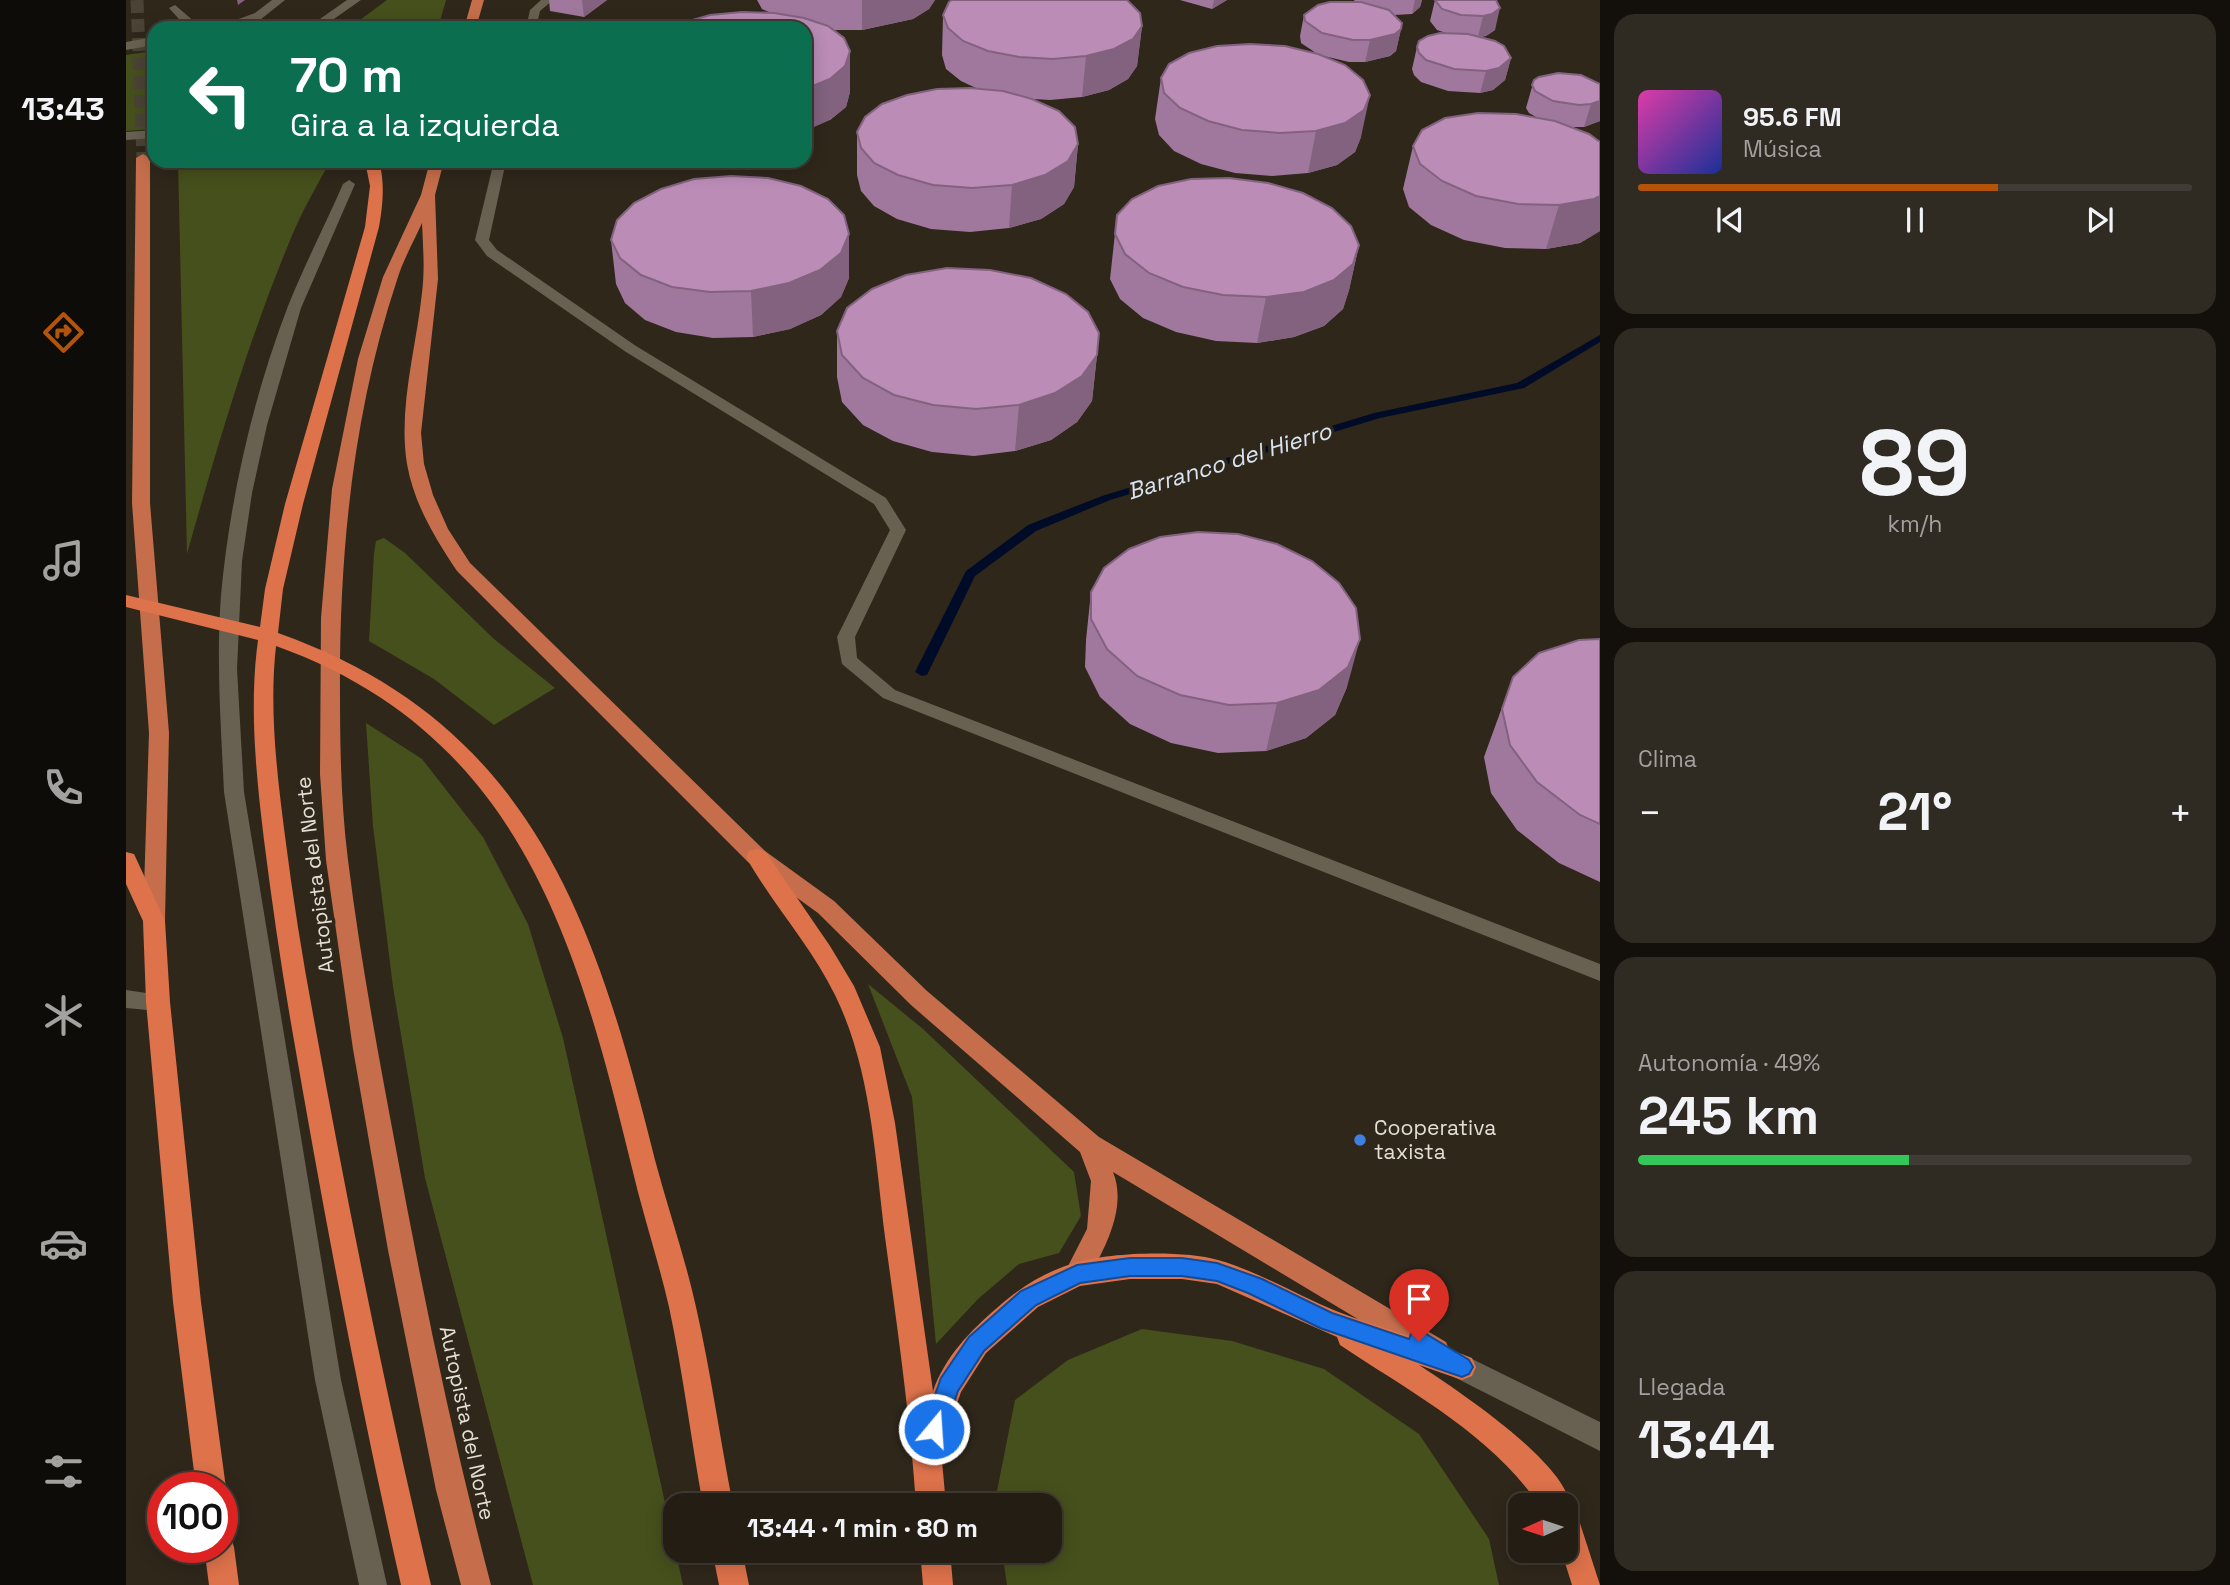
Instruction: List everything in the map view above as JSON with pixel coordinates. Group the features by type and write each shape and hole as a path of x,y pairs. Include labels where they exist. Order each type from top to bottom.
{"highway":[{"path":"472,21 478,0"},
{"path":"143,158 141,503 159,733 155,921 158,1002 187,1302 209,1472"},
{"path":"374,168 377,197 372,227 285,540 268,621 262,682 268,787 286,928 343,1252 382,1440 416,1585"},
{"name":"Autopista del Norte","path":"434,168 428,195 390,277 366,359 341,489 330,618 330,774 343,901 365,1049 450,1490 476,1585"},
{"path":"428,195 430,289 418,363 412,449 422,492 446,543 463,566 757,857 826,907 919,998 1090,1145 1462,1367"},
{"path":"126,601 174,611 289,644 342,668 397,699 453,745 510,808 553,878 609,1023 654,1207 678,1284 716,1493"},
{"path":"757,857 822,952 846,993 868,1047 883,1123 931,1493"},
{"path":"126,860 155,921"},
{"path":"1077,1274 1100,1230 1104,1181 1090,1145"},
{"path":"927,1450 948,1386 976,1344 1028,1298 1077,1274 1130,1267 1182,1267 1217,1272 1255,1286 1328,1321 1462,1367"},
{"path":"1328,1321 1472,1416 1532,1470 1548,1493"},
{"path":"1578,1558 1587,1585"},
{"path":"221,1563 224,1585"},
{"path":"730,1563 734,1585"},
{"path":"936,1563 938,1585"}],"street":[{"path":"251,21 279,0"},
{"path":"325,21 355,0"},
{"path":"174,4 188,21"},
{"path":"239,21 260,13"},
{"path":"126,46 147,42"},
{"path":"126,136 147,134"},
{"path":"1462,1367 1600,1437"}],"lane":[{"path":"533,21 536,10 548,0"},
{"path":"498,168 482,240 492,253 631,349 880,501 898,530 846,637 848,660 889,694 1600,973"},
{"path":"349,184 289,324 257,429 242,503 230,597 230,695 234,792 326,1367 373,1585"},
{"path":"126,999 158,1002"}],"green space":[{"path":"387,0 446,0 440,21 358,21"},
{"path":"147,52 147,130 126,131 126,55"},
{"path":"178,168 326,168 295,228 275,277 247,355 187,554"},
{"path":"384,538 405,553 494,639 555,688 494,725 434,679 369,641 374,553 376,541"},
{"path":"366,723 422,759 483,837 528,924 563,1038 663,1494 663,1563 678,1563 683,1585 533,1585 425,1178 393,987 373,826"},
{"path":"868,984 923,1029 1074,1172 1081,1216 1059,1253 1019,1264 978,1299 936,1344 912,1097"},
{"path":"1142,1329 1232,1341 1324,1369 1419,1434 1489,1539 1499,1585 1007,1585 1004,1563 1062,1563 1062,1493 997,1493 1015,1400 1068,1360"}],"building":[{"path":"952,0 1127,0 1140,13 1142,26 1133,39 1114,49 1086,56 1053,59 1019,57 988,51 963,41 948,28 943,15"},
{"path":"1435,0 1496,0 1500,8 1483,16 1461,15 1442,9"},
{"path":"1330,2 1361,2 1389,10 1402,23 1401,29 1395,34 1370,40 1353,40 1322,33 1305,21 1304,15 1318,5"},
{"path":"774,13 804,18 828,26 844,38 850,51 845,66 830,79 812,86 812,21 689,21 710,15"},
{"path":"1440,33 1468,34 1495,41 1504,46 1511,58 1499,68 1486,71 1454,69 1426,60 1419,53 1419,41"},
{"path":"1217,46 1285,46 1318,54 1345,65 1363,80 1370,95 1364,110 1345,123 1316,131 1280,133 1242,130 1208,121 1180,108 1164,93 1161,78 1169,64 1189,53"},
{"path":"1558,73 1581,75 1600,84 1600,101 1579,105 1553,101 1535,91 1532,85 1534,80"},
{"path":"937,89 1003,91 1032,99 1059,111 1075,127 1078,144 1068,161 1045,175 1012,185 972,188 933,185 898,175 874,163 861,148 857,132 865,117 882,104 907,95"},
{"path":"1478,113 1516,114 1555,121 1589,134 1600,142 1600,196 1559,205 1518,204 1476,196 1442,181 1420,164 1413,146 1422,130 1445,118"},
{"path":"731,176 768,178 801,186 828,199 844,215 849,234 841,253 820,270 789,283 751,291 710,292 672,287 641,275 620,258 611,240 617,220 634,203 661,189 694,179"},
{"path":"1229,178 1268,183 1303,193 1332,208 1351,226 1359,245 1353,264 1334,280 1304,292 1266,297 1223,295 1183,287 1149,273 1125,254 1115,234 1117,215 1132,199 1158,186 1191,179"},
{"path":"947,268 990,270 1031,278 1066,294 1088,312 1099,333 1097,355 1082,376 1055,393 1019,405 976,409 933,405 894,395 863,378 842,355 837,331 847,308 872,289 906,275"},
{"path":"1198,532 1238,534 1277,544 1312,561 1339,583 1356,608 1360,639 1348,667 1319,690 1277,703 1229,705 1180,695 1137,676 1107,649 1091,619 1091,592 1104,568 1129,549 1160,537"},
{"path":"1600,639 1600,824 1580,815 1537,782 1510,745 1502,709 1513,677 1539,653 1579,640"}],"waterway":[{"name":"Barranco del Hierro","path":"922,672 970,574 1032,528 1106,498 1378,415 1520,386 1600,338"}],"tunnel":[{"path":"137,0 143,158"}],"place":[{"name":"Cooperativa taxista","path":"1360,1140"}],"route":[{"path":"934,1429 948,1386 976,1344 1028,1298 1077,1274 1130,1267 1182,1267 1217,1272 1255,1286 1328,1321 1462,1367 1419,1341"}]}
